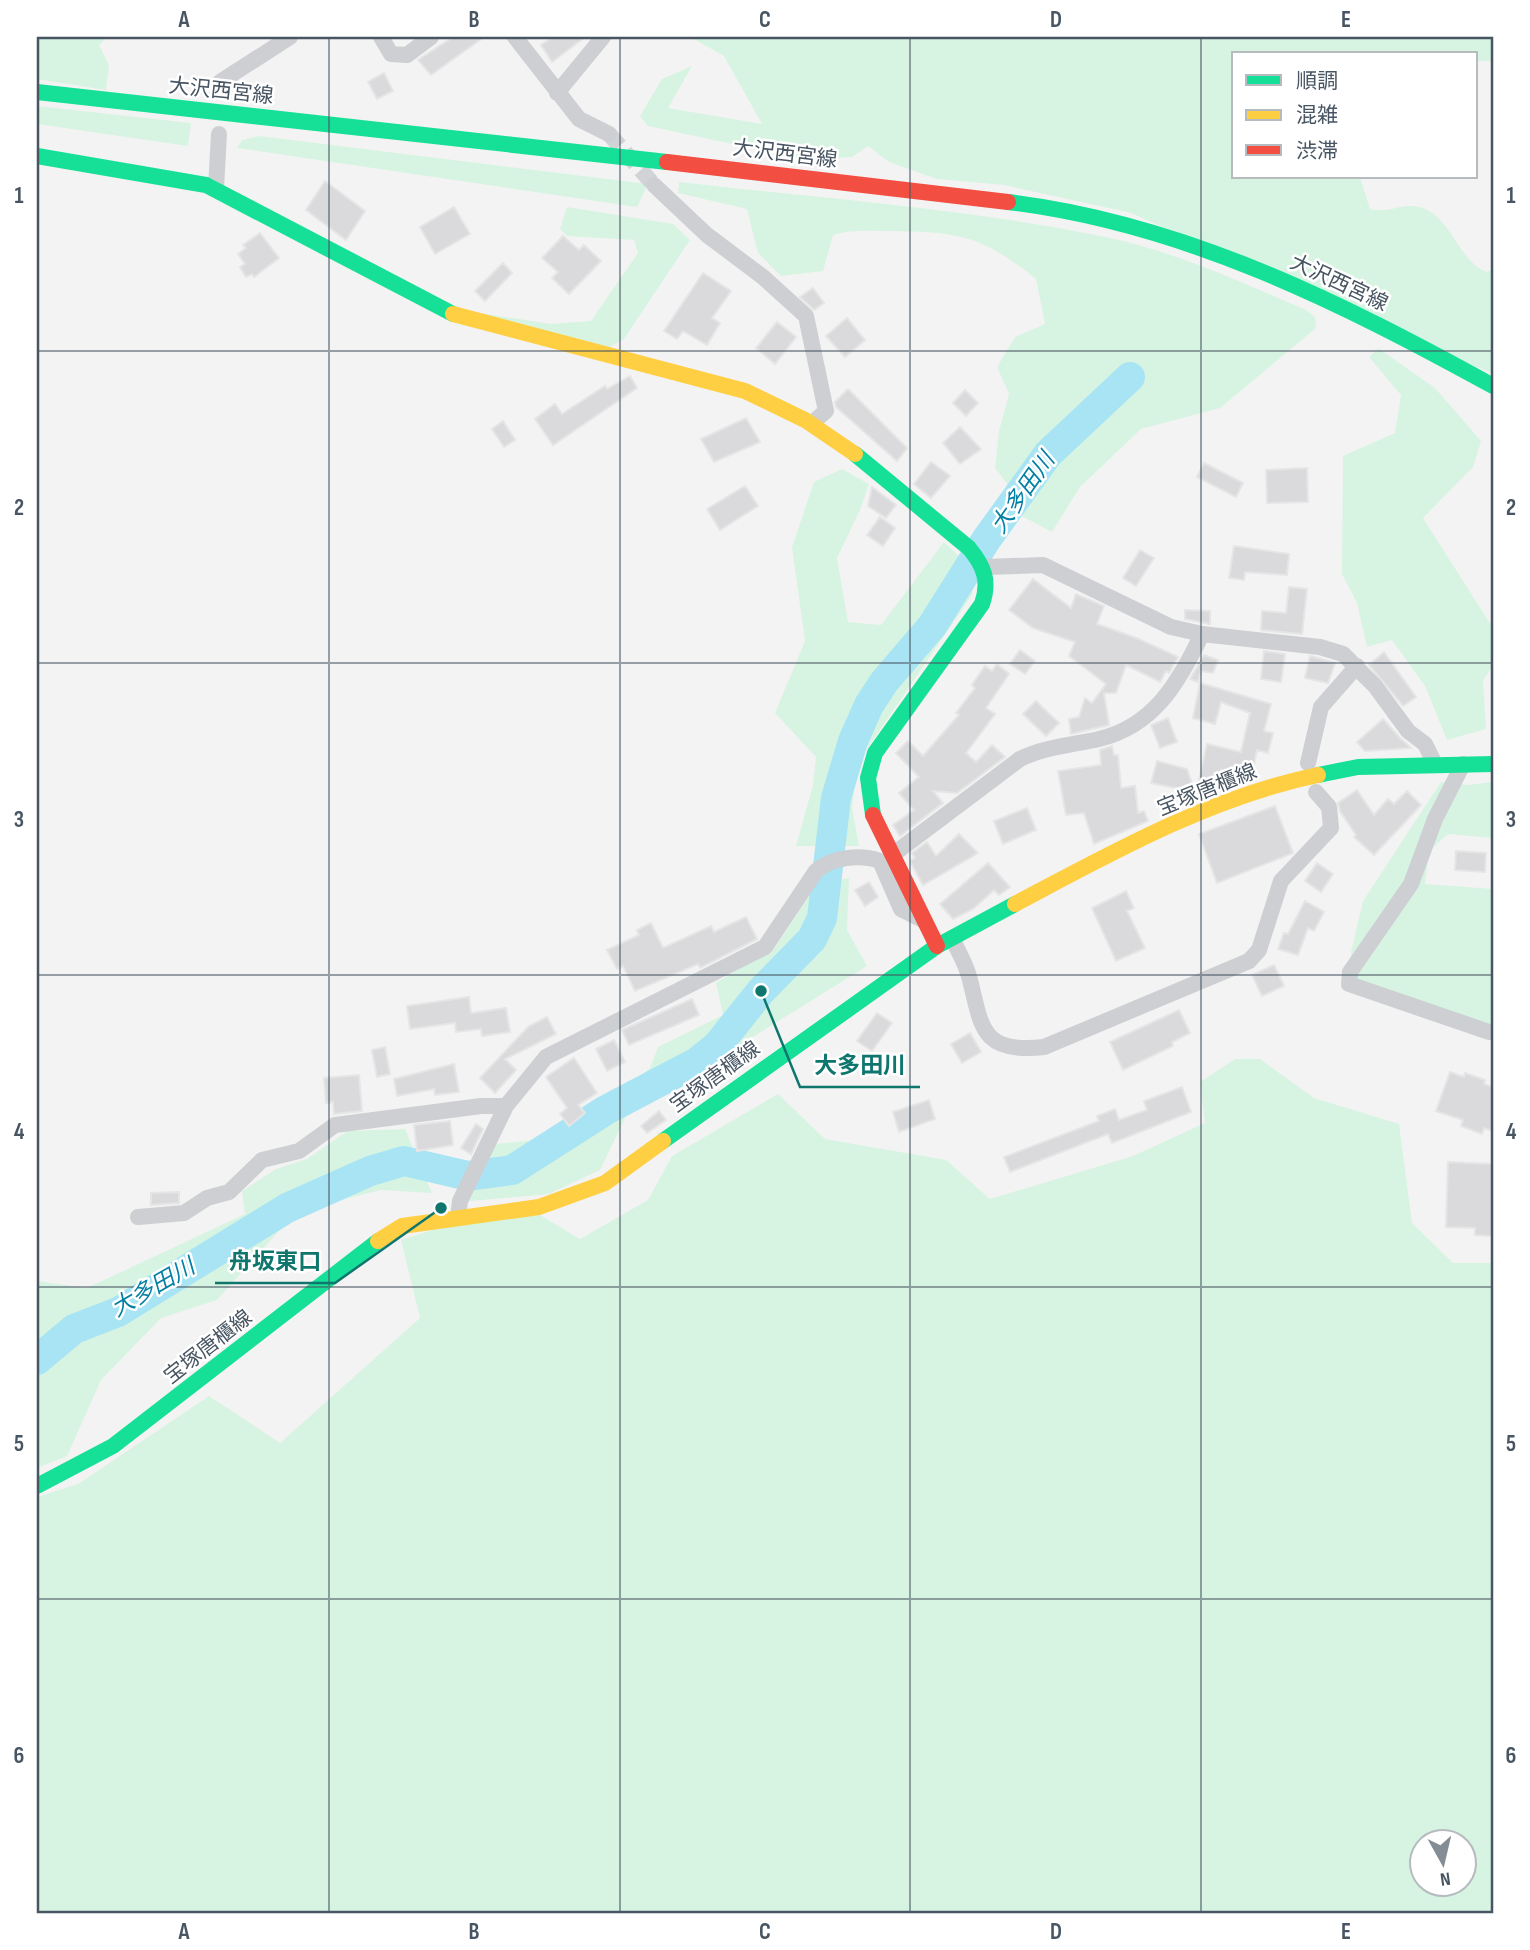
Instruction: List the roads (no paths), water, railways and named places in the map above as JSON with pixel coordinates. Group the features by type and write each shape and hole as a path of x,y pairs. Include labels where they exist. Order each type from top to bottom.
{"main road":[{"name":"大沢西宮線","path":"37,92 1027,204 1110,220 1238,260 1369,318 1493,386"},
{"path":"37,156 216,188 463,319 745,391 778,403 811,423 959,540 986,567 988,590 982,604 874,753 870,764 869,803 891,856 937,946"},
{"name":"宝塚唐櫃線","path":"37,1486 113,1446 371,1246 402,1226 539,1207 605,1183 937,946 1115,852 1241,795 1358,768 1493,764"}],"street":[{"path":"220,82 290,37"},
{"path":"381,37 391,54 407,55 431,37"},
{"path":"514,37 579,118 609,134"},
{"path":"557,93 603,37"},
{"path":"216,188 219,134"},
{"path":"654,185 707,235 763,277 806,316 826,411 811,423"},
{"path":"986,567 1044,565 1171,627 1202,634 1262,638 1320,647 1343,654 1357,666 1408,731 1425,744 1435,764"},
{"path":"891,856 1034,752 1101,739 1141,723 1163,701 1202,634"},
{"path":"1308,763 1321,706 1357,666"},
{"path":"1463,764 1435,819 1411,884 1350,972 1349,984 1489,1032"},
{"path":"952,938 967,972 977,1016 988,1036 1021,1050 1044,1047 1249,961 1259,950 1281,881 1331,828 1329,807 1315,792"},
{"path":"458,1218 460,1201 506,1106 546,1056 765,947 816,871 826,862 867,856 880,862 901,909 923,920"},
{"path":"138,1217 184,1213 207,1198 229,1192 262,1160 299,1151 335,1125 481,1106 506,1106"}],"waterway":[{"name":"大多田川","path":"37,1360 74,1329 118,1312 287,1208 370,1171 404,1161 468,1176 512,1170 606,1110 697,1062 717,1046 761,991 812,939 822,918 836,798 853,741 869,705 884,682 932,626 986,540 1048,454 1130,377"}],"tunnel":[{"path":"609,134 654,185"}],"place":[{"name":"大多田川","path":"761,991"},
{"name":"舟坂東口","path":"441,1208"}]}
